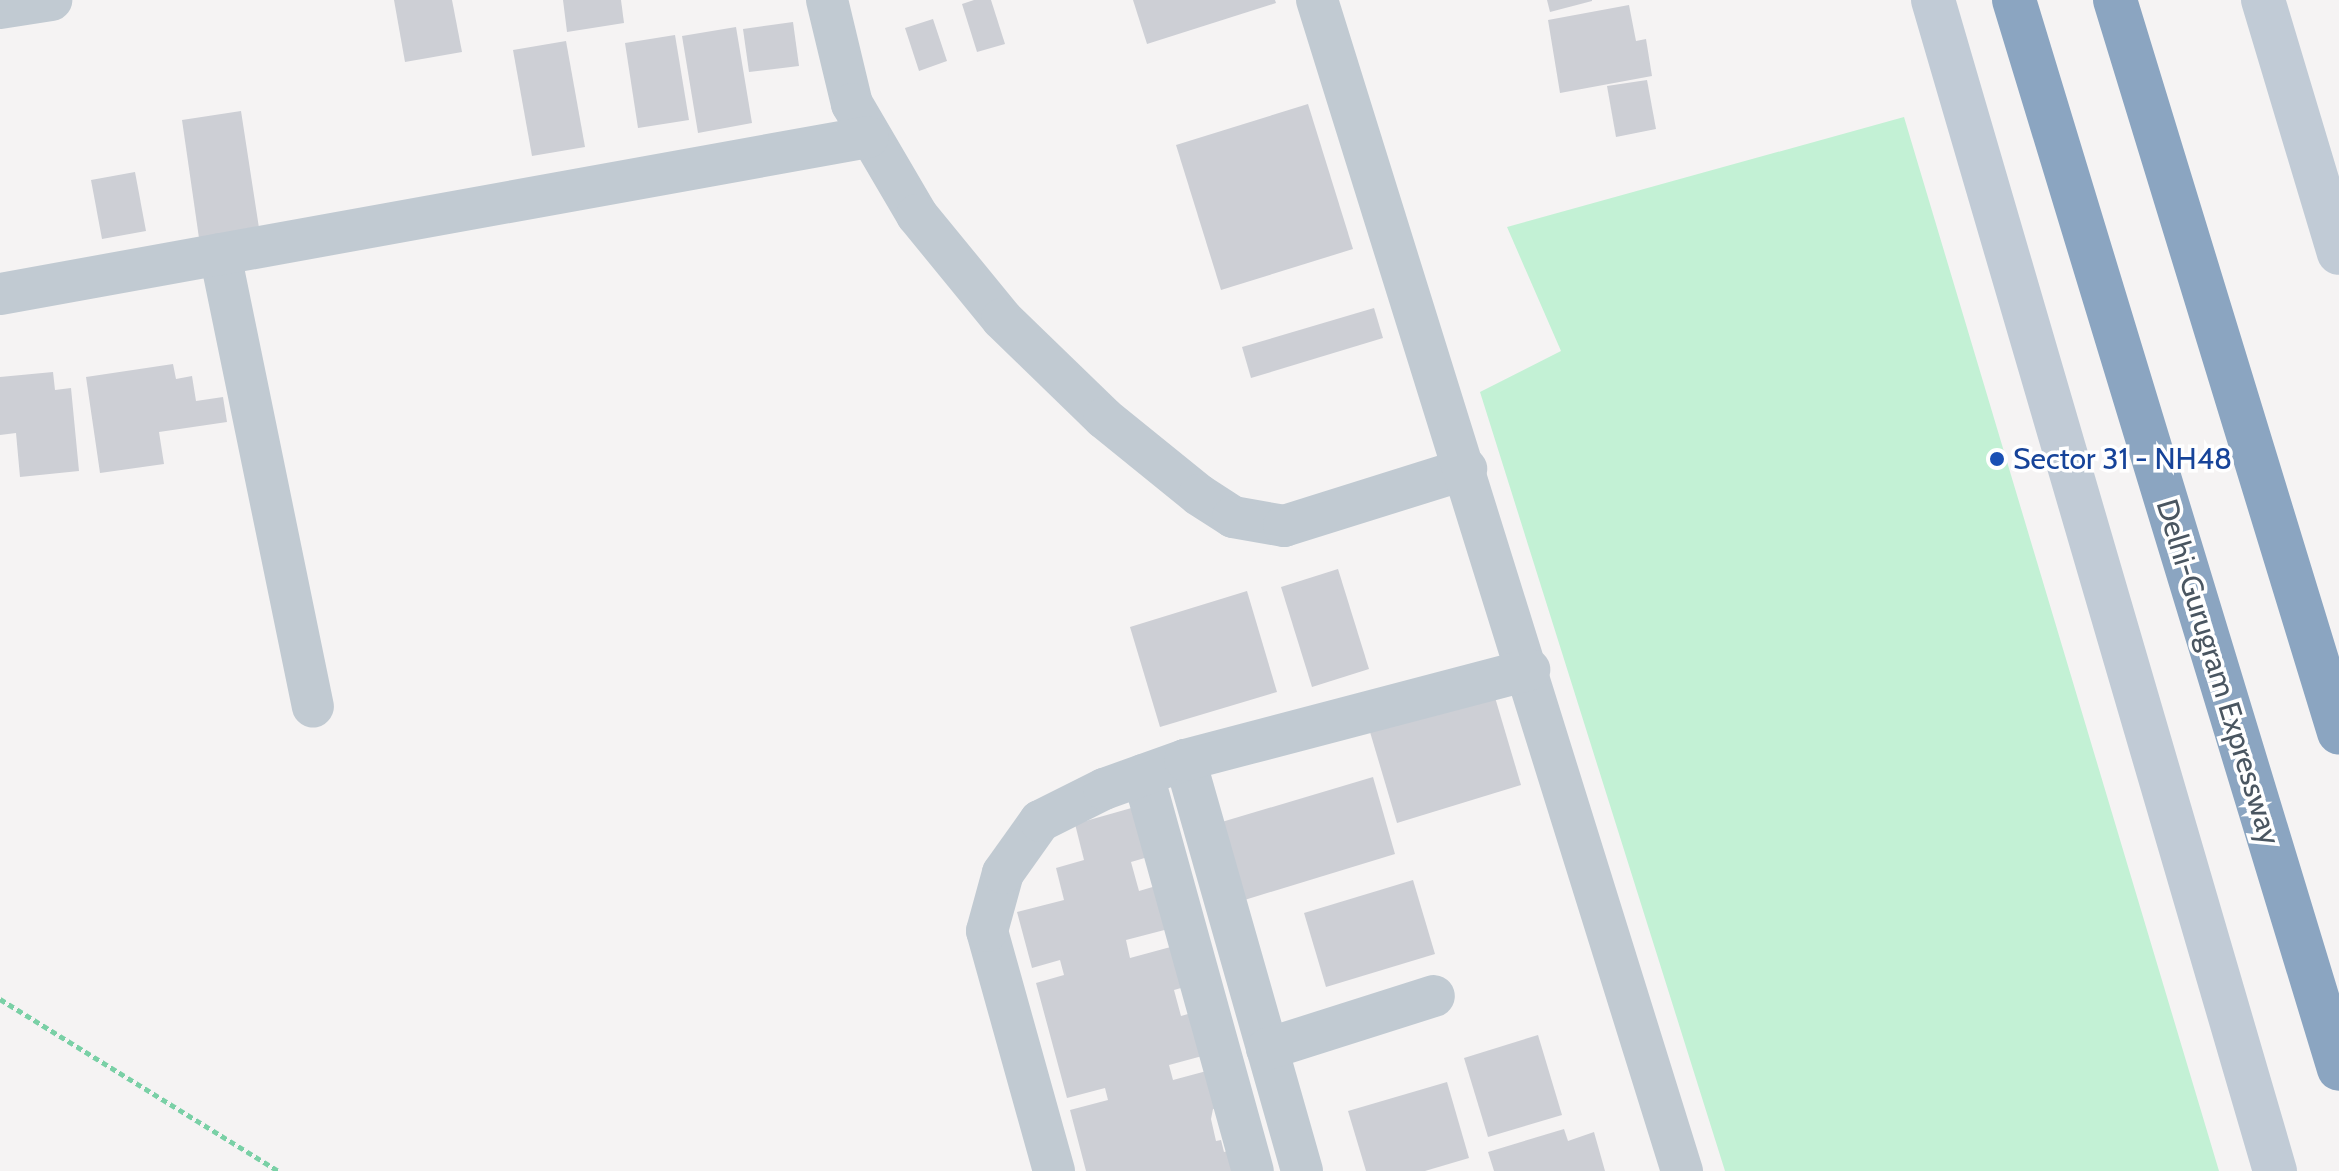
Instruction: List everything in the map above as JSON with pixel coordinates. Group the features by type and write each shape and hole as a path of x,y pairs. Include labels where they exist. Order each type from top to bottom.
{"highway":[{"name":"Delhi-Gurugram Expressway","path":"2014,0 2339,1069"},
{"path":"2115,0 2339,732"}],"main road":[{"path":"1911,0 1939,20 2275,1171"},
{"path":"2263,0 2339,253"}],"street":[{"path":"0,8 51,0"},
{"path":"827,0 852,104 868,137 917,215 1002,319 1104,418 1233,517 1284,526 1466,469"},
{"path":"1317,0 1529,670 1682,1171"},
{"path":"0,294 868,137"},
{"path":"220,254 313,707"},
{"path":"1054,1171 987,931 1003,873 1040,821 1143,775 1185,760 1529,670"},
{"path":"1185,760 1302,1171"},
{"path":"1143,775 1253,1171"},
{"path":"1267,1049 1434,996"}],"path":[{"path":"0,999 279,1171"}],"green space":[{"path":"1904,117 2219,1171 1725,1171 1480,392 1561,351 1507,227"}],"building":[{"path":"394,0 452,0 462,52 405,62"},
{"path":"563,0 621,0 624,23 567,32"},
{"path":"991,0 1005,44 977,52 962,4"},
{"path":"1133,0 1275,0 1276,3 1147,44"},
{"path":"1547,0 1592,0 1592,1 1550,12"},
{"path":"1629,5 1636,41 1646,39 1652,76 1560,93 1548,20"},
{"path":"933,19 947,61 919,71 905,28"},
{"path":"793,22 799,66 749,72 743,29"},
{"path":"736,27 752,123 698,133 682,36"},
{"path":"675,35 689,120 638,128 625,43"},
{"path":"566,41 585,147 532,156 513,50"},
{"path":"1647,80 1656,129 1616,137 1607,86"},
{"path":"1308,104 1353,249 1221,290 1176,145"},
{"path":"241,111 259,228 199,238 182,120"},
{"path":"135,172 146,231 102,239 91,180"},
{"path":"1374,308 1383,338 1251,378 1242,347"},
{"path":"173,364 176,379 192,376 196,401 223,397 227,422 159,432 164,464 100,473 86,377"},
{"path":"53,372 55,390 71,388 79,471 20,477 16,433 0,435 0,377"},
{"path":"1338,569 1369,669 1312,687 1281,587"},
{"path":"1247,591 1277,692 1160,727 1130,627"},
{"path":"1494,694 1521,785 1397,823 1370,732"},
{"path":"1373,777 1395,854 1238,902 1215,824"},
{"path":"1135,807 1148,857 1131,862 1139,891 1156,886 1176,927 1126,940 1130,958 1178,945 1188,986 1174,990 1181,1016 1195,1012 1206,1055 1169,1065 1173,1080 1214,1069 1224,1107 1213,1109 1211,1119 1216,1141 1221,1140 1224,1152 1235,1149 1241,1171 1086,1171 1070,1110 1108,1100 1105,1088 1067,1098 1036,983 1064,975 1060,960 1032,968 1017,912 1064,900 1056,868 1084,860 1075,824"},
{"path":"1413,880 1435,954 1326,987 1304,913"},
{"path":"1538,1035 1562,1115 1488,1137 1464,1058"},
{"path":"1447,1082 1469,1158 1425,1171 1366,1171 1348,1111"},
{"path":"1564,1129 1568,1141 1594,1132 1605,1171 1494,1171 1488,1152"}],"place":[{"name":"Sector 31 - NH48","path":"1997,459"}]}
